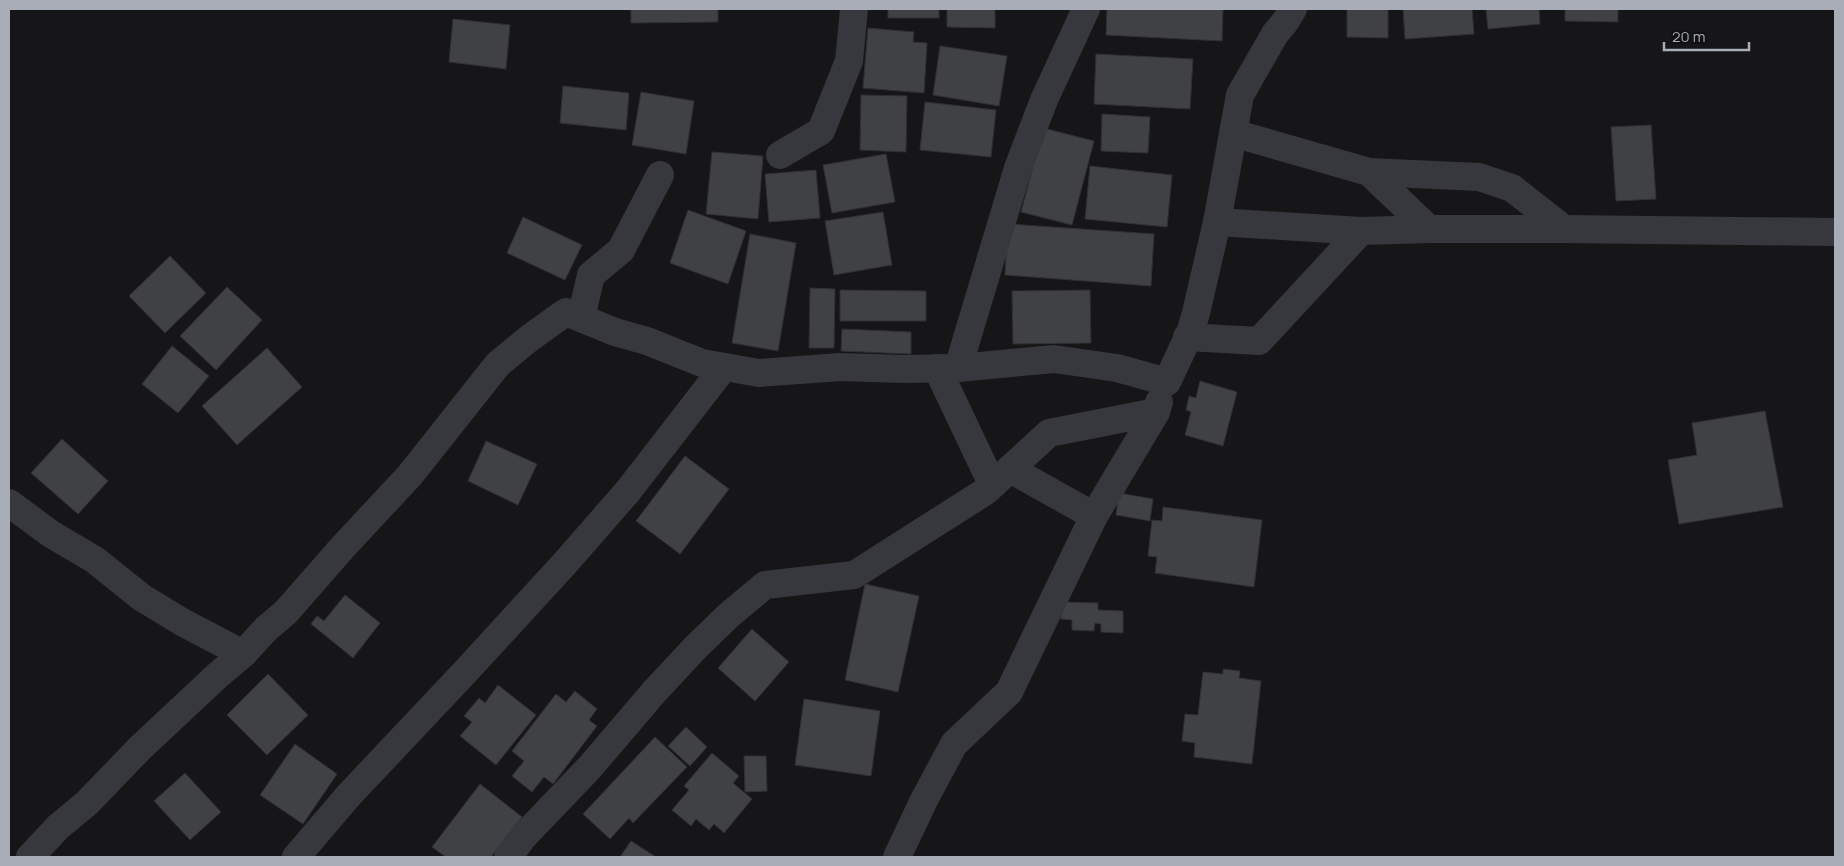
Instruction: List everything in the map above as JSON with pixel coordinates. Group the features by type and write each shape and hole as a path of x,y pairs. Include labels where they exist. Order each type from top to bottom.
{"street":[{"path":"780,154 821,131 849,61 854,9"},
{"path":"1086,9 1044,100 1018,168 948,368 1001,477 1094,516"},
{"path":"897,857 954,744 1010,692 1094,516 1156,412 1196,312 1218,222 1240,95 1275,34 1293,9"},
{"path":"1233,133 1369,172 1479,177 1512,188 1564,229"},
{"path":"1369,172 1429,229"},
{"path":"581,318 591,275 621,250 660,175"},
{"path":"1218,222 1361,231 1564,229 1835,232"},
{"path":"1187,337 1259,341 1361,231"},
{"path":"30,857 58,827 87,802 152,736 243,654 266,629 286,612 410,475 498,364 566,312 702,363 759,373 840,368 948,368 1054,359 1117,368 1167,382"},
{"path":"296,857 349,795 473,665 566,562 628,491 724,367"},
{"path":"508,857 695,648 729,615 766,585 854,575 986,491 1049,433 1156,412"},
{"path":"9,503 51,534 95,560 141,597 182,622 243,654"}],"building":[{"path":"631,9 718,9 718,22 631,23"},
{"path":"888,9 939,9 939,18 888,18"},
{"path":"947,9 995,9 995,28 947,27"},
{"path":"1107,9 1223,9 1222,41 1106,35"},
{"path":"1347,9 1388,9 1388,38 1347,37"},
{"path":"1403,9 1472,9 1474,34 1405,39"},
{"path":"1486,9 1539,9 1540,24 1488,29"},
{"path":"1565,9 1618,9 1618,22 1565,21"},
{"path":"453,19 510,25 506,69 449,62"},
{"path":"868,28 914,32 913,42 927,43 924,93 863,88"},
{"path":"940,46 1007,56 999,106 933,95"},
{"path":"1096,54 1193,59 1190,109 1094,104"},
{"path":"563,86 629,93 626,130 560,123"},
{"path":"641,92 694,101 686,154 632,145"},
{"path":"861,95 907,96 906,152 860,150"},
{"path":"925,102 996,110 991,157 920,150"},
{"path":"1102,114 1150,117 1148,153 1101,151"},
{"path":"1651,125 1656,199 1616,201 1611,127"},
{"path":"1043,128 1094,141 1072,225 1021,212"},
{"path":"712,152 763,156 758,219 706,214"},
{"path":"886,154 895,202 832,213 823,165"},
{"path":"1090,166 1172,175 1167,227 1085,219"},
{"path":"816,170 820,218 769,222 765,174"},
{"path":"688,210 746,231 728,284 670,263"},
{"path":"883,212 892,265 834,275 825,221"},
{"path":"523,217 582,245 565,280 507,253"},
{"path":"1008,224 1154,234 1151,286 1005,275"},
{"path":"750,234 796,243 778,351 732,343"},
{"path":"170,256 206,293 165,333 129,296"},
{"path":"227,287 262,320 216,370 180,336"},
{"path":"810,288 835,289 834,348 809,348"},
{"path":"840,290 926,291 926,321 840,321"},
{"path":"1090,290 1091,343 1013,344 1012,291"},
{"path":"842,329 911,332 911,354 841,351"},
{"path":"172,346 209,376 178,413 142,384"},
{"path":"267,348 302,387 237,445 202,406"},
{"path":"1200,381 1237,392 1223,446 1185,435 1191,412 1186,410 1189,396 1196,398"},
{"path":"1765,411 1783,507 1679,524 1668,460 1697,455 1692,423"},
{"path":"62,439 108,481 78,514 31,473"},
{"path":"486,441 537,464 518,505 468,481"},
{"path":"685,456 729,489 680,554 636,521"},
{"path":"1119,493 1153,499 1150,521 1116,515"},
{"path":"1163,507 1262,520 1254,587 1155,573 1157,557 1148,556 1152,520 1162,521"},
{"path":"865,584 919,596 898,692 845,680"},
{"path":"345,595 380,623 353,658 311,624 317,616 324,621"},
{"path":"1061,602 1098,603 1098,610 1123,611 1123,633 1101,632 1101,624 1095,623 1094,631 1072,630 1072,620 1061,619"},
{"path":"752,629 789,662 755,701 718,668"},
{"path":"1223,669 1240,671 1239,678 1261,681 1252,764 1194,757 1195,743 1182,741 1185,714 1198,715 1203,672 1223,674"},
{"path":"268,674 308,715 267,755 227,715"},
{"path":"498,685 536,715 496,765 460,736 472,722 464,716 479,698 485,703"},
{"path":"575,691 597,709 589,720 597,726 553,784 544,777 532,792 512,776 524,761 512,751 556,694 566,702"},
{"path":"804,699 880,711 871,776 795,765"},
{"path":"686,727 707,747 690,766 668,746"},
{"path":"655,737 687,767 633,823 629,818 610,839 583,814"},
{"path":"295,744 337,774 303,824 260,795"},
{"path":"712,753 739,776 733,783 752,799 724,833 714,824 709,830 696,819 691,826 672,810 689,790 684,786"},
{"path":"744,756 766,756 767,791 745,792"},
{"path":"185,773 221,812 190,840 154,801"},
{"path":"480,784 522,817 491,857 446,857 432,847"},
{"path":"631,841 656,857 620,857"}]}
